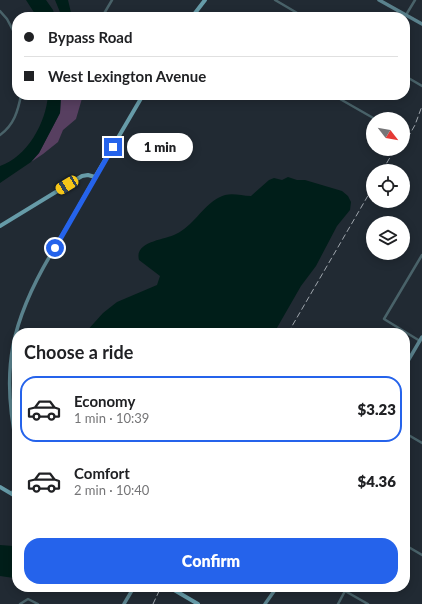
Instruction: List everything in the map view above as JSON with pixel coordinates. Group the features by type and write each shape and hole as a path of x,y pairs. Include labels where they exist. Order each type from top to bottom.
{"main road":[{"path":"195,12 205,0"},
{"path":"379,0 401,12"},
{"path":"410,17 422,24"},
{"path":"14,328 28,294 141,100"},
{"path":"0,226 82,176 88,175 95,178"},
{"path":"12,333 6,363 6,398 12,431"},
{"path":"410,358 422,337"},
{"path":"0,487 12,494"},
{"path":"124,604 131,592"},
{"path":"178,592 198,604"},
{"path":"265,604 273,592"}],"street":[{"path":"105,12 112,0"},
{"path":"275,0 295,12"},
{"path":"408,12 415,0"},
{"path":"0,11 7,19 12,28"},
{"path":"410,79 422,86"},
{"path":"0,135 13,122 20,100"},
{"path":"342,100 366,114"},
{"path":"398,328 384,319 422,255"},
{"path":"410,335 420,341"},
{"path":"410,436 422,443"},
{"path":"410,548 422,554"},
{"path":"338,604 345,592 368,604"},
{"path":"20,604 28,599 38,604"}],"shaded area":[{"path":"26,0 46,0 54,12 34,12"},
{"path":"55,0 68,0 71,12 60,12"},
{"path":"47,100 61,100 60,113 39,153 31,162 0,183 0,166 10,162 27,147 39,127"},
{"path":"61,100 82,100 76,119 63,130 58,142 31,162 39,153 60,113"},
{"path":"288,177 297,180 305,180 342,191 348,196 351,202 350,210 337,226 316,266 301,286 277,328 90,328 103,313 117,302 157,285 160,276 139,260 141,249 146,245 182,231 207,206 222,196 231,194 251,196 269,180 274,178 282,180"},
{"path":"0,545 12,546 12,578 0,576"}],"railway":[{"path":"410,134 422,106"},
{"path":"386,164 391,156"},
{"path":"291,328 366,199"},
{"path":"153,604 159,592"}],"route":[{"path":"55,248 113,147"}]}
